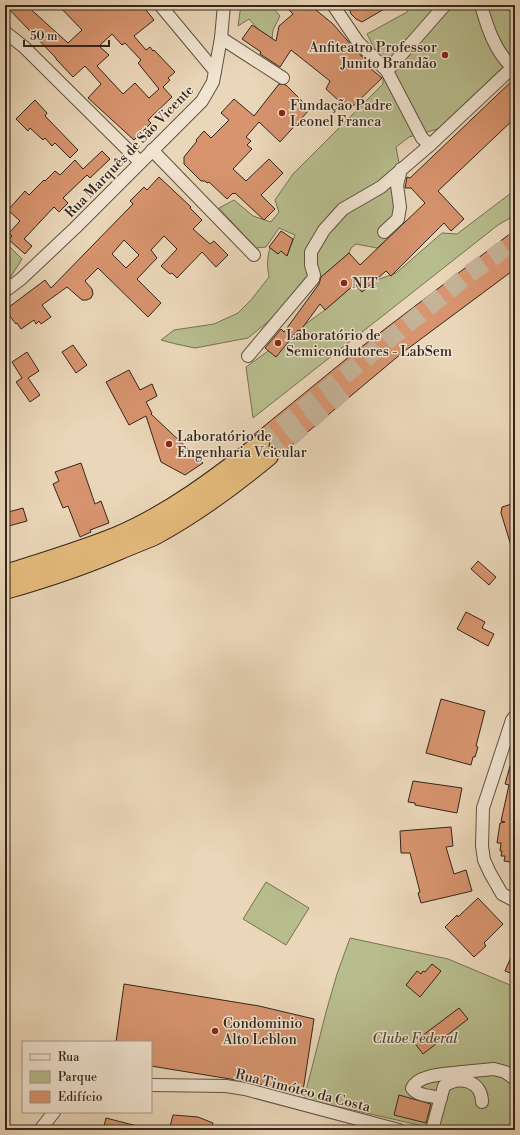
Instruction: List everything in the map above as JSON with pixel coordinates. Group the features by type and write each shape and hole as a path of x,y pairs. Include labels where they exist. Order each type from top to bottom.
{"highway":[{"path":"5,574 65,556 118,535 156,516 217,477 264,450 222,493 193,513 153,536 104,557 5,590"}],"street":[{"path":"160,5 216,70"},
{"name":"Rua Marquês de São Vicente","path":"5,291 21,279 75,228 202,101 213,82 216,70 224,5"},
{"path":"333,5 358,42 387,71 422,138 430,145"},
{"path":"387,71 445,5"},
{"path":"248,356 313,279 314,275 311,265 311,252 324,230 343,209 381,187 430,145 514,66 506,61 496,43 486,24 481,5"},
{"path":"5,32 24,47 140,162"},
{"path":"221,38 282,78"},
{"path":"152,150 254,255"},
{"path":"384,232 398,219 400,207 397,185 401,169"},
{"path":"515,716 512,720 484,808 482,846 484,860 502,894 515,901"},
{"path":"441,1098 414,1092 412,1088 414,1083 423,1078 460,1076 494,1069 505,1072 515,1079"},
{"path":"432,1130 444,1086 460,1076"},
{"path":"460,1076 479,1089 482,1095 482,1102"},
{"name":"Rua Timóteo da Costa","path":"152,1085 226,1086 245,1089 399,1130"},
{"path":"40,1130 53,1113"}],"green space":[{"path":"241,5 271,5 280,16 273,30 272,39 258,29 249,19 238,26"},
{"path":"410,5 515,5 515,60 445,127 409,137 396,147 400,168 396,219 399,228 377,248 356,244 351,248 349,253 307,290 248,338 195,348 161,340 174,330 214,324 238,313 251,300 269,277 268,255 270,248 278,254 281,251 287,256 295,235 279,228 266,247 256,248 219,208 234,200 253,216 271,222 279,212 275,200 293,174 383,84 383,66 367,34 407,12"},
{"path":"515,190 515,215 498,225 253,418 246,367 325,310 355,284 374,281 396,273 442,233 457,234"},
{"path":"5,242 22,259 10,278 5,270"},
{"path":"266,882 309,908 286,945 243,919"},
{"name":"Clube Federal","path":"350,938 448,959 515,987 515,1130 441,1130 304,1099 326,1012 337,974"}],"building":[{"path":"5,5 26,5 68,43 82,30 58,5 142,5 154,20 134,36 146,50 150,47 153,51 154,50 175,72 168,78 170,80 163,87 172,97 148,120 151,123 134,140 88,98 101,84 85,66 73,77","holes":["112,34 122,45 125,43 141,60 138,63 159,89 149,98 135,83 123,94 97,66 109,55 99,46"]},
{"path":"284,5 310,5 333,24 367,62 365,64 382,78 349,110 326,89 330,81 291,50 280,67 260,54 261,52 242,39 252,25 276,41 279,26 293,14"},
{"path":"348,5 391,5 362,22 351,14"},
{"path":"515,78 515,118 438,191 464,219 451,231 444,223 391,276 386,271 362,292 355,284 325,310 320,304 300,331 298,330 276,357 265,348 281,329 284,332 319,284 321,277 349,253 360,265 425,203 411,188 405,188 407,177 410,178"},
{"path":"279,84 286,85 310,109 280,142 259,122 246,137 251,141 247,145 252,149 233,169 246,181 269,159 283,173 261,195 275,209 264,220 235,193 227,199 209,182 207,183 205,181 201,181 184,164 184,157 204,131 211,138 229,120 221,113 234,99 254,116"},
{"path":"35,100 47,113 45,116 78,150 70,158 55,143 52,146 45,138 43,140 30,128 28,131 16,119"},
{"path":"102,151 110,159 90,178 87,175 63,198 68,203 59,212 54,207 24,239 32,246 25,254 9,240 12,236 9,233 20,221 8,210 25,191 29,195 55,171 60,175 75,160 83,169"},
{"path":"159,177 191,207 190,208 202,220 193,229 210,244 214,241 228,255 216,267 202,252 177,278 161,266 177,249 164,236 151,250 157,258 137,279 161,303 148,317 98,268 85,281 92,289 93,294 91,298 82,300 67,287 42,305 51,317 41,324 39,321 36,324 34,320 21,329 5,310 45,280 51,288 133,204 130,201 144,187 147,190","holes":["124,240 139,255 126,268 112,254"]},
{"path":"515,230 515,269 402,353 279,456 277,450 270,446 268,438 264,434 252,436 356,351"},
{"path":"281,231 293,239 287,256 281,251 278,254 269,247"},
{"path":"73,345 87,365 76,373 62,352"},
{"path":"27,352 39,371 28,378 40,395 30,402 16,382 22,378 12,362"},
{"path":"129,370 140,390 152,384 157,396 146,402 152,413 151,414 203,463 185,475 161,462 146,416 129,425 106,382"},
{"path":"81,463 95,504 101,501 109,523 90,530 91,532 80,537 68,506 63,508 53,484 59,481 55,472"},
{"path":"515,503 515,551 513,552 501,513 502,507"},
{"path":"23,508 27,521 5,527 5,513"},
{"path":"478,561 496,577 489,585 471,569"},
{"path":"466,612 485,622 482,628 494,634 488,646 457,629"},
{"path":"441,699 485,711 476,746 478,747 471,765 426,753"},
{"path":"512,759 515,759 515,863 504,861 505,856 501,856 502,851 500,851 501,843 497,843 500,823 505,822 501,821 509,785 505,784"},
{"path":"413,781 462,788 457,813 415,805 415,803 408,802"},
{"path":"451,827 453,846 446,847 454,874 466,870 472,891 421,903 418,893 420,892 410,853 401,853 400,831"},
{"path":"478,898 503,924 484,943 486,946 474,957 445,927"},
{"path":"515,948 515,975 505,971"},
{"path":"432,964 441,971 420,997 406,985 417,971 421,974 423,971 425,972"},
{"name":"Condominio Alto Leblon","path":"124,984 259,1006 314,1019 303,1091 152,1066 152,1041 116,1041"},
{"path":"459,1008 468,1019 423,1054 414,1042"},
{"path":"399,1095 431,1104 426,1123 394,1115"},
{"path":"173,1115 198,1117 213,1123 211,1130 169,1130"},
{"path":"106,1118 141,1127 141,1130 103,1130"}],"tunnel":[{"path":"260,444 469,274 515,241"},
{"path":"269,456 345,390"}],"place":[{"name":"Anfiteatro Professor Junito Brandão","path":"445,55"},
{"name":"Fundação Padre Leonel Franca","path":"282,113"},
{"name":"NIT","path":"344,283"},
{"name":"Laboratório de Semicondutores - LabSem","path":"278,343"},
{"name":"Laboratório de Engenharia Veicular","path":"169,444"},
{"name":"Condominio Alto Leblon","path":"215,1031"}]}
